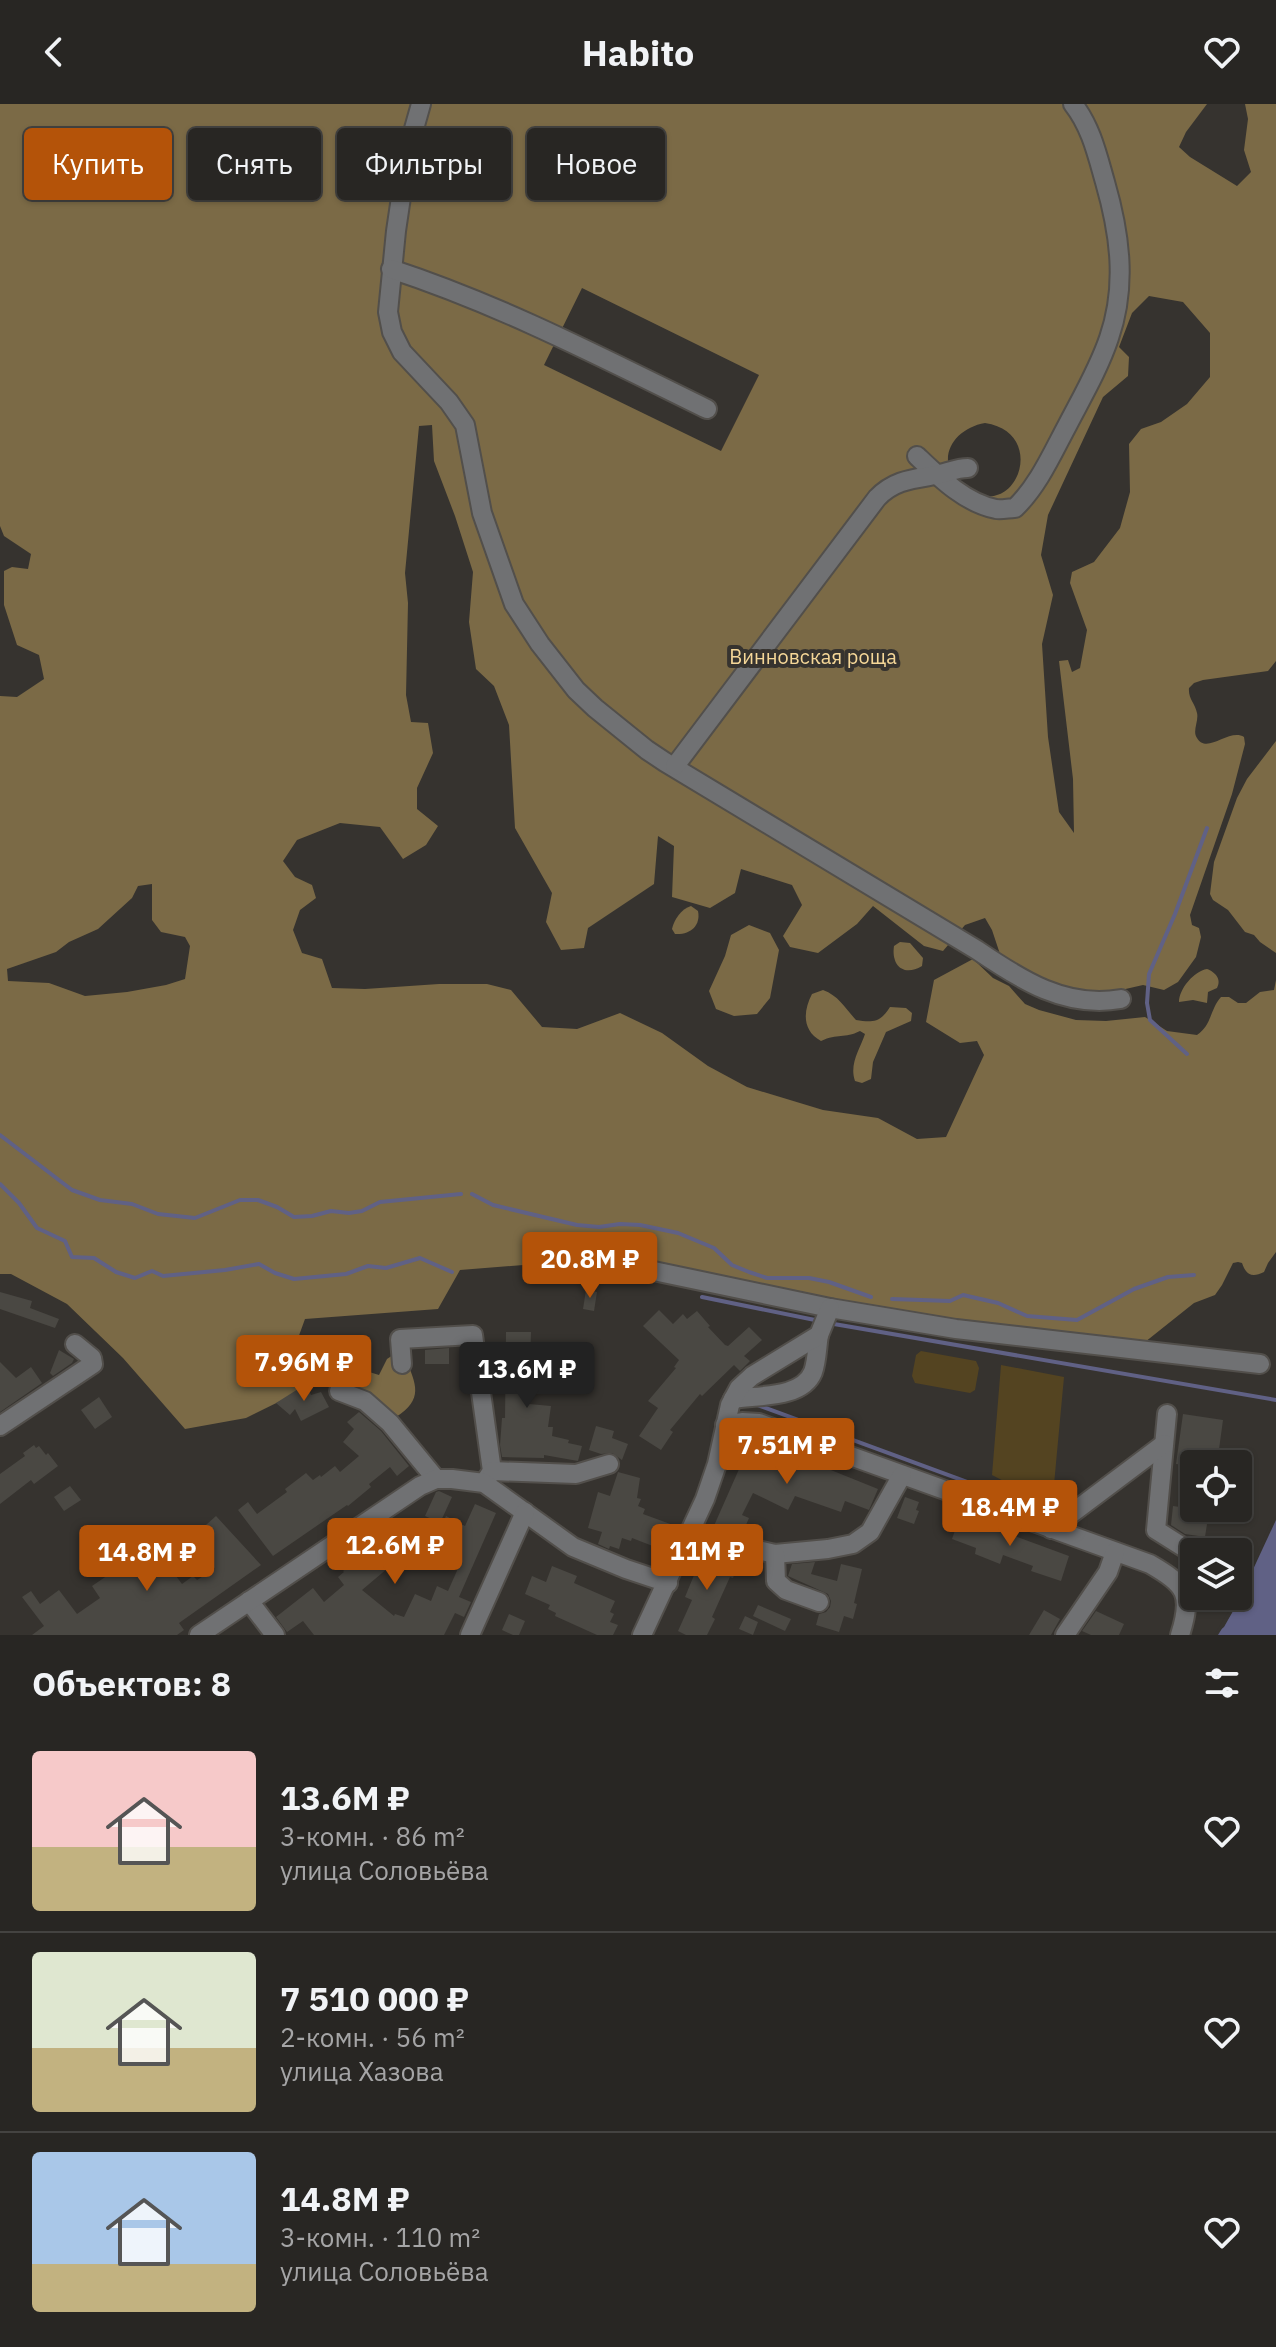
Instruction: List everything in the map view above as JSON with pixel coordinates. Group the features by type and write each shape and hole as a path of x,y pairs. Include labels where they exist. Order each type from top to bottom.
{"street":[{"path":"421,104 408,150 391,269 388,312 392,332 402,352 449,402 465,425 482,513 514,604 540,644 576,690 595,708 665,762 1013,974 1057,996 1089,1001 1121,999"},
{"path":"917,456 960,493 997,509 1015,508 1026,498 1049,460 1109,340 1120,288 1119,246 1109,194 1094,142 1073,104"},
{"path":"391,269 520,318 707,409"},
{"path":"675,766 888,486 920,475 968,468"},
{"path":"625,1265 830,1308 956,1329 1260,1364"},
{"path":"733,1399 780,1394 806,1383 813,1371 819,1335 830,1308"},
{"path":"402,1364 400,1339 473,1335 488,1477 525,1512 573,1547 668,1583"},
{"path":"642,1635 685,1546 713,1476 725,1425 739,1388 752,1376 819,1335"},
{"path":"0,1426 93,1364 92,1358 75,1344"},
{"path":"339,1391 365,1401 382,1416 436,1479"},
{"path":"1167,1414 1156,1530 1180,1545"},
{"path":"725,1425 759,1423 1150,1564 1174,1578 1185,1596 1188,1611 1180,1635"},
{"path":"1051,1529 1164,1444"},
{"path":"199,1635 420,1486 436,1479 576,1474 609,1464"},
{"path":"685,1546 701,1539 714,1540 775,1554 853,1544 870,1532 902,1475"},
{"path":"470,1635 525,1512"},
{"path":"1065,1635 1108,1572 1115,1552"},
{"path":"775,1554 776,1581 786,1590 819,1602"},
{"path":"249,1601 275,1635"}],"shaded area":[{"path":"921,1351 976,1361 979,1368 975,1390 970,1393 915,1383 912,1376 916,1355"},
{"path":"1001,1365 1064,1377 1052,1506 992,1475"}],"green space":[{"name":"Винновская роща","path":"0,104 1207,104 1179,147 1237,186 1251,172 1244,150 1248,119 1245,104 1276,104 1276,661 1268,671 1203,680 1189,688 1197,713 1196,735 1201,742 1212,743 1238,735 1244,737 1245,744 1232,794 1190,915 1192,925 1199,928 1201,937 1196,957 1178,982 1164,990 1143,985 1108,993 1059,988 1001,957 985,918 965,925 943,951 924,946 873,906 857,924 818,953 790,947 783,936 802,905 792,885 741,869 735,893 710,908 672,897 674,846 658,836 654,884 588,928 584,948 561,950 546,922 552,893 515,828 509,725 494,686 476,669 469,622 473,572 434,461 432,425 419,426 405,573 408,603 406,695 411,722 428,723 433,753 417,788 417,809 438,826 426,845 403,859 380,827 340,823 297,840 283,861 295,877 312,885 316,898 300,910 293,930 302,953 322,959 332,988 487,984 511,990 542,1027 577,1029 620,1013 662,1033 708,1066 747,1087 823,1110 878,1118 917,1139 946,1137 984,1055 977,1041 960,1043 926,1022 934,980 973,959 993,978 1009,986 1025,1004 1039,1010 1076,1020 1145,1017 1167,1031 1197,1035 1206,1027 1221,997 1246,1003 1260,992 1274,990 1276,980 1276,1252 1264,1272 1256,1275 1248,1273 1242,1263 1233,1263 1215,1295 1194,1303 1135,1350 977,1339 610,1258 460,1270 438,1309 305,1319 297,1341 348,1359 351,1382 319,1382 246,1418 185,1429 123,1358 67,1304 11,1274 0,1274 0,696 17,697 44,679 39,655 17,645 4,605 4,571 12,567 28,569 31,554 4,536 0,526","holes":["582,288 759,375 721,451 544,365","1149,296 1183,302 1210,333 1210,377 1187,404 1161,422 1141,429 1129,444 1130,492 1120,528 1094,562 1072,572 1070,583 1087,630 1080,668 1072,672 1068,660 1059,661 1073,779 1074,833 1059,812 1048,737 1042,644 1053,595 1041,555 1048,515 1103,397 1128,376 1129,357 1119,347 1132,313","985,423 1004,429 1015,440 1020,454 1020,468 1014,481 1005,491 992,496 963,488 950,471 948,462 952,444 958,437","152,884 152,920 161,932 185,937 190,946 185,979 127,992 85,996 49,983 8,981 7,969 56,952 69,942 98,929 132,898 138,886"]},
{"path":"1276,741 1276,953 1254,935 1245,932 1228,910 1213,900 1210,894 1214,862 1237,798 1247,779"},
{"path":"691,906 698,911 696,925 690,931 675,934 672,929 676,919"},
{"path":"749,925 770,933 779,950 770,998 757,1014 734,1016 716,1009 709,991 731,935"},
{"path":"900,942 910,943 923,958 922,966 910,970 900,968 895,959 894,946"},
{"path":"1207,969 1215,974 1219,982 1217,988 1208,992 1207,1003 1193,1000 1179,1002 1188,981"},
{"path":"823,990 838,999 856,1020 876,1020 890,1007 906,1008 912,1013 911,1021 886,1032 873,1062 871,1079 862,1083 855,1081 854,1075 854,1063 865,1034 860,1031 821,1041 810,1032 806,1020 807,1007 812,994"},
{"path":"393,1355 406,1359 415,1384 411,1404 396,1417 352,1382 366,1371 379,1375 387,1359"}],"water":[{"path":"1276,1520 1276,1635 1218,1635 1233,1610 1252,1610 1252,1572"}],"pier":[{"path":"1276,1516 1252,1570 1252,1564"},
{"path":"1229,1610 1234,1610 1224,1627 1214,1635"}],"building":[{"path":"586,1290 597,1292 594,1311 583,1309"},
{"path":"0,1292 32,1301 30,1308 59,1319 55,1328 0,1309"},
{"path":"659,1310 673,1324 683,1314 687,1319 697,1311 728,1346 749,1327 762,1340 744,1356 750,1361 740,1371 734,1365 702,1396 700,1394 670,1430 673,1432 661,1450 639,1436 658,1408 648,1401 676,1368 679,1360 643,1326"},
{"path":"506,1332 531,1332 529,1404 551,1406 548,1427 553,1427 552,1436 582,1446 578,1461 544,1455 544,1458 502,1457"},
{"path":"449,1348 449,1364 425,1364 425,1350"},
{"path":"59,1350 74,1359 53,1376 50,1373"},
{"path":"570,1361 583,1364 577,1389 564,1386"},
{"path":"0,1362 16,1378 31,1367 42,1383 0,1412"},
{"path":"306,1384 311,1395 321,1392 329,1407 301,1421 295,1409 290,1415 276,1403"},
{"path":"99,1397 112,1417 95,1429 81,1410"},
{"path":"359,1412 381,1431 409,1466 397,1476 390,1467 348,1506 273,1556 238,1510 248,1502 257,1514 306,1473 313,1480 335,1466 340,1472 359,1456 343,1442 354,1429 347,1422"},
{"path":"1183,1414 1223,1420 1219,1450 1180,1450 1180,1464 1176,1464"},
{"path":"596,1426 614,1431 612,1438 628,1444 622,1460 612,1453 601,1454 589,1450"},
{"path":"751,1442 878,1489 869,1510 845,1501 841,1512 795,1496 788,1510 753,1493 742,1515 749,1518 742,1534 713,1528"},
{"path":"34,1445 36,1448 39,1446 46,1455 48,1453 58,1466 34,1484 31,1480 0,1504 0,1474 25,1456 23,1453"},
{"path":"618,1472 640,1478 637,1498 641,1499 638,1506 645,1509 643,1514 673,1525 663,1550 632,1538 631,1541 622,1538 619,1549 610,1546 609,1549 598,1544 602,1532 588,1528 598,1492 610,1496"},
{"path":"70,1486 81,1500 64,1511 54,1497"},
{"path":"439,1491 452,1497 440,1523 425,1516"},
{"path":"905,1497 919,1502 914,1524 897,1518"},
{"path":"475,1504 496,1513 459,1597 471,1602 464,1617 455,1613 444,1635 314,1635 303,1621 287,1632 276,1617 313,1588 324,1602 344,1585 338,1577 343,1571 405,1520 420,1539 414,1560 396,1575 388,1568 362,1590 394,1616 404,1617 415,1594 431,1601 437,1586 448,1591 460,1564 430,1550 446,1516 465,1526"},
{"path":"1173,1506 1180,1507 1180,1522 1207,1522 1205,1537 1185,1534 1171,1525"},
{"path":"216,1516 261,1565 179,1623 184,1630 177,1635 32,1635 44,1626 22,1597 31,1591 40,1604 59,1590 77,1614 100,1598 92,1586 114,1571 100,1548 113,1539 134,1571 141,1566 148,1576 158,1569 161,1573 170,1568 182,1584 193,1576 197,1580 215,1569 206,1553 212,1549 197,1533"},
{"path":"960,1516 1069,1556 1061,1581 1031,1571 1033,1566 1003,1555 1000,1564 975,1554 976,1548 952,1539"},
{"path":"704,1551 740,1558 712,1617 715,1619 707,1635 686,1635 678,1631 692,1600 685,1597"},
{"path":"815,1562 811,1574 837,1581 841,1564 862,1569 853,1619 844,1616 839,1632 816,1625 819,1614 830,1607 828,1594 788,1576 792,1564"},
{"path":"552,1566 577,1576 574,1583 615,1601 610,1622 618,1625 613,1635 597,1635 555,1616 556,1613 548,1609 550,1605 525,1594 532,1576 546,1582"},
{"path":"758,1605 791,1619 785,1631 753,1616"},
{"path":"1044,1610 1060,1619 1051,1635 1029,1635"},
{"path":"1096,1611 1124,1624 1119,1635 1091,1635 1082,1631"},
{"path":"509,1614 525,1621 519,1635 502,1630"},
{"path":"745,1616 758,1622 753,1635 739,1629"}],"waterway":[{"path":"1187,1054 1150,1020 1147,1003 1149,974 1207,828"},
{"path":"0,1135 72,1190 100,1200 132,1204 158,1214 195,1218 240,1200 258,1200 294,1217 312,1216 331,1211 362,1211 380,1202 461,1194"},
{"path":"0,1184 37,1228 65,1241 72,1257 94,1258 116,1272 135,1278 152,1271 163,1276 259,1264 294,1279 346,1274 368,1266 386,1268 420,1258 452,1272"},
{"path":"472,1194 493,1205 577,1225 640,1225 678,1233 714,1248 732,1265 767,1278 809,1278 871,1297"},
{"path":"892,1299 950,1301 963,1295 998,1303 1027,1316 1077,1320 1134,1289 1168,1277 1194,1275"},
{"path":"702,1297 815,1320"},
{"path":"834,1324 1276,1400"},
{"path":"755,1404 1038,1508"}]}
